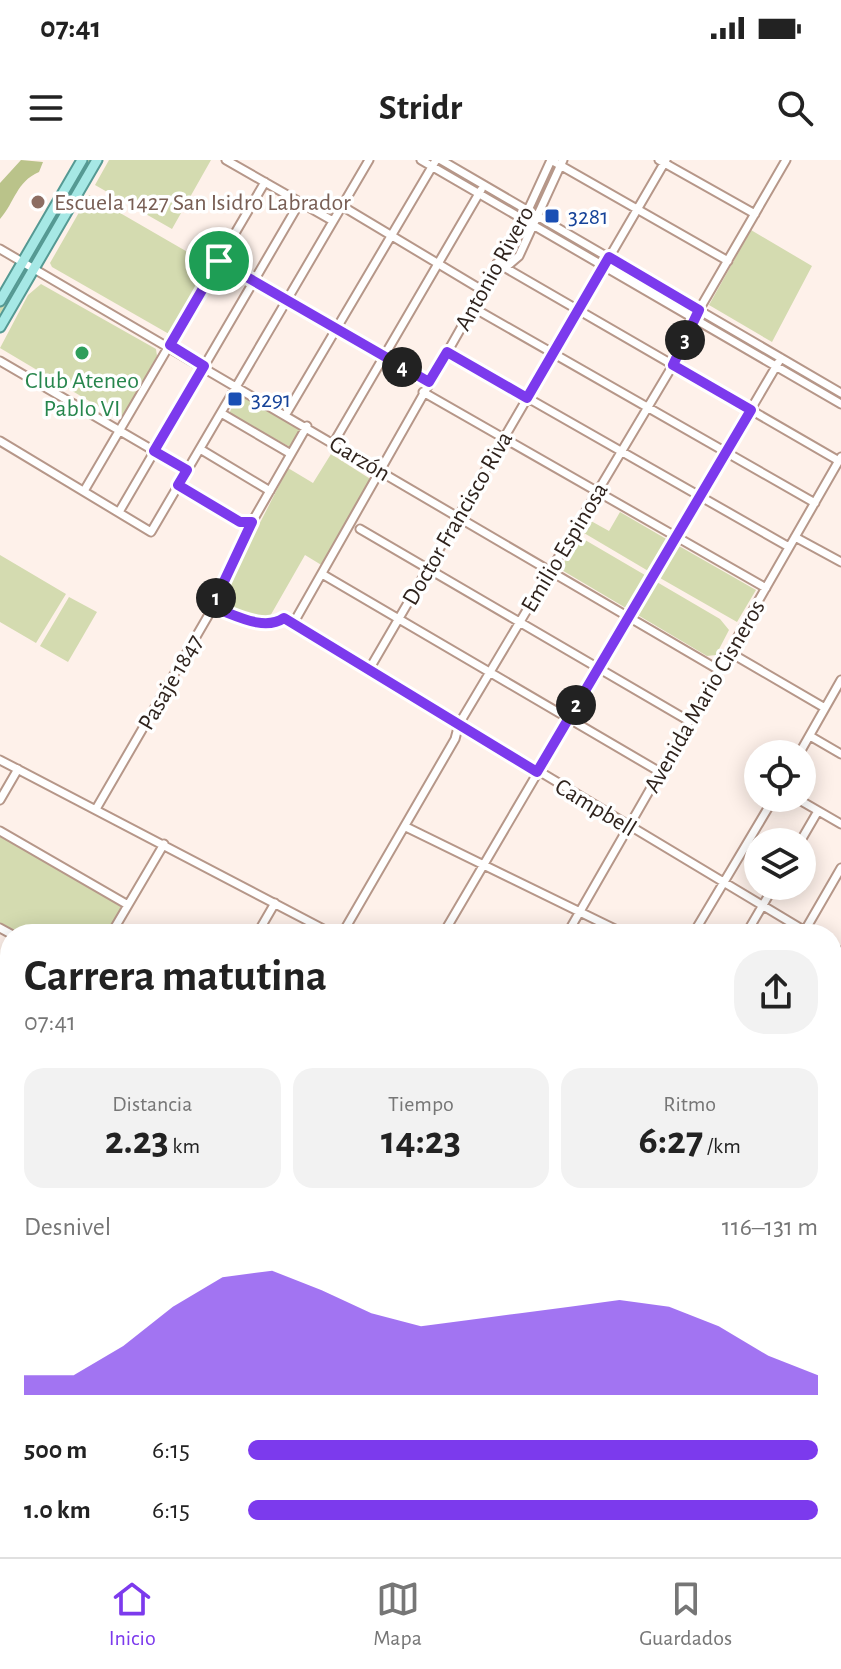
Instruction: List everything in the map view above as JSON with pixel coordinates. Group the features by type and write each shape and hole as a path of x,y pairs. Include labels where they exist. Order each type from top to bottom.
{"main road":[{"path":"0,301 82,160"},
{"path":"0,327 97,160"}],"street":[{"path":"226,160 333,221"},
{"path":"0,441 151,532 369,160"},
{"path":"421,160 436,162 484,185 841,393"},
{"path":"551,160 562,162 728,261"},
{"name":"Antonio Rivero","path":"293,624 379,478 379,469 472,307 501,266 551,160"},
{"name":"Emilio Espinosa","path":"348,924 406,827 455,739 459,724 549,569 673,365 699,310 785,160"},
{"path":"663,161 755,214"},
{"name":"Doctor Francisco Riva","path":"370,668 663,161"},
{"path":"436,162 479,194 841,404"},
{"path":"286,414 436,162"},
{"name":"Antonio Rivero","path":"501,266 519,256 562,162"},
{"path":"84,491 265,182"},
{"path":"334,442 484,185"},
{"path":"119,512 300,202"},
{"path":"342,206 482,290"},
{"name":"Garzón","path":"0,249 170,345 719,670"},
{"path":"219,261 429,382"},
{"path":"501,266 840,459"},
{"path":"472,307 815,503"},
{"path":"447,352 789,547"},
{"path":"449,924 781,358"},
{"path":"0,361 187,470"},
{"path":"423,392 766,588"},
{"path":"221,413 291,454"},
{"name":"Pasaje 1847","path":"96,809 212,607 252,522 307,426"},
{"path":"200,449 270,491"},
{"name":"Avenida Mario Cisneros","path":"573,924 840,459"},
{"path":"178,485 240,522 252,522"},
{"path":"360,529 689,721"},
{"path":"795,537 841,562"},
{"path":"322,574 660,772"},
{"name":"Campbell","path":"212,607 259,623 276,623 284,618 791,924"},
{"path":"729,652 825,708"},
{"path":"808,740 841,680"},
{"path":"810,736 841,754"},
{"path":"0,760 314,924"},
{"path":"0,800 18,769"},
{"path":"808,828 818,811 841,824"},
{"path":"699,924 766,812"},
{"path":"406,827 605,924"},
{"path":"0,831 128,905"},
{"path":"117,924 164,844"},
{"path":"811,924 841,868"},
{"path":"752,924 766,900"},
{"path":"263,924 275,903"}],"green space":[{"path":"21,160 43,162 39,172 25,181 0,219 0,183"},
{"path":"82,160 97,160 0,327 0,301"},
{"path":"109,160 211,160 172,229 95,185"},
{"path":"89,195 210,265 169,334 52,267 50,263"},
{"path":"751,230 812,266 772,342 709,305"},
{"name":"Club Ateneo Pablo VI","path":"41,284 156,349 157,356 123,417 116,417 0,348 28,295"},
{"path":"244,395 298,425 300,429 290,447 229,414 236,397"},
{"path":"331,454 372,480 323,566 305,555 269,618 255,617 219,603 288,468 313,483"},
{"path":"620,512 668,540 650,572 584,533 591,521 609,531"},
{"path":"580,537 720,619 729,630 716,655 707,656 560,569"},
{"path":"679,546 756,590 737,622 660,578"},
{"path":"0,555 66,594 36,643 0,622"},
{"path":"69,597 97,612 68,662 40,646"},
{"path":"0,835 118,903 122,910 114,924 0,924"}],"place":[{"name":"Escuela 1427 San Isidro Labrador","path":"38,202"},
{"name":"3281","path":"552,216"},
{"name":"Club Ateneo Pablo VI","path":"82,353"},
{"name":"3291","path":"235,399"}],"route":[{"path":"609,257 699,310 673,365 751,410 537,772 284,618 276,623 259,623 212,607 252,522 240,522 178,485 187,470 154,451 204,366 170,345 219,261 429,382 447,352 527,398 609,257"}]}
